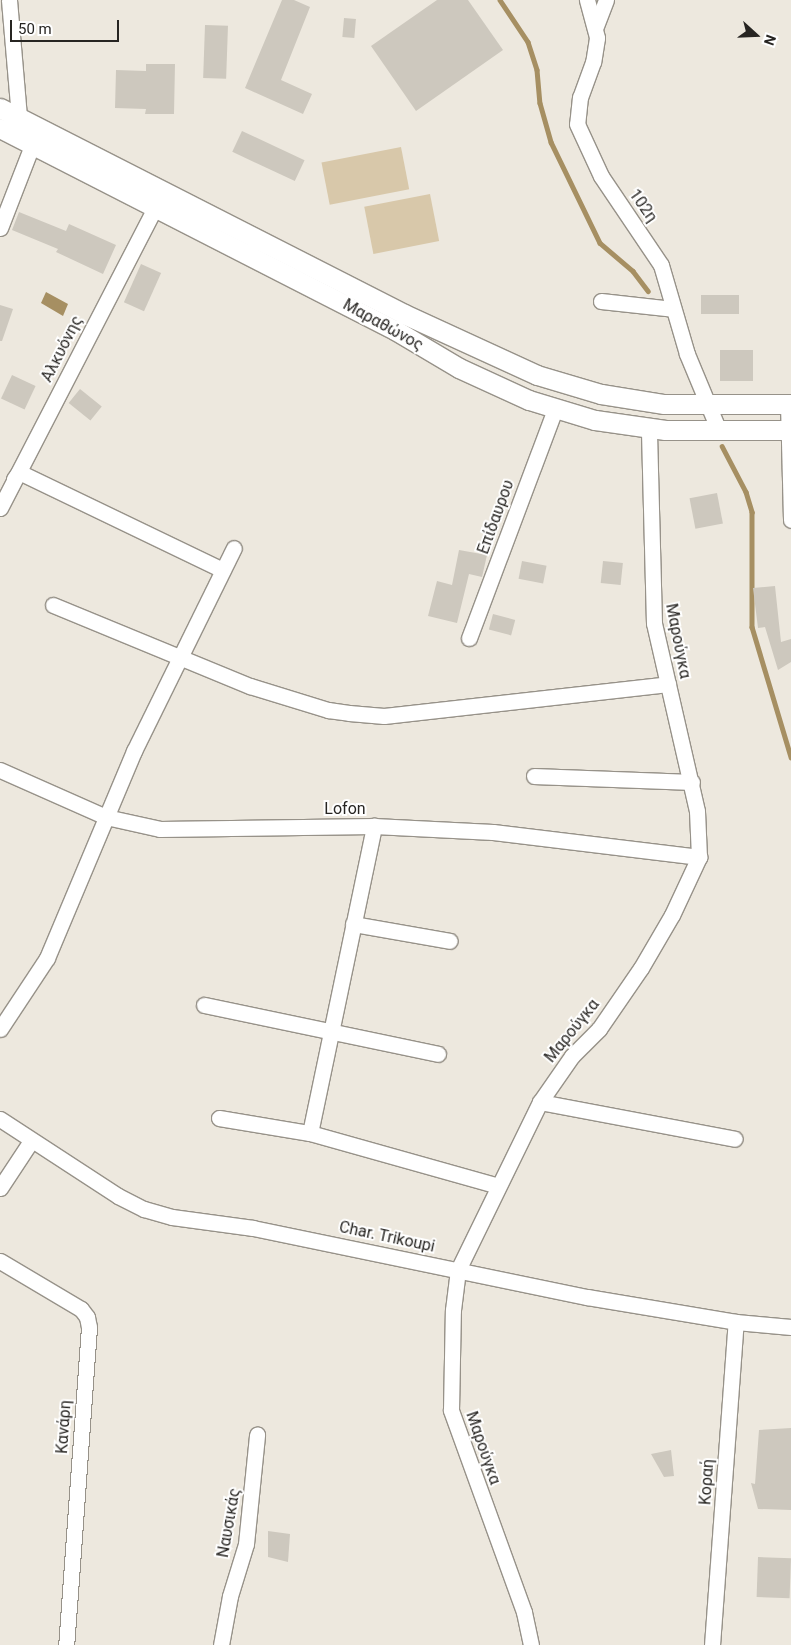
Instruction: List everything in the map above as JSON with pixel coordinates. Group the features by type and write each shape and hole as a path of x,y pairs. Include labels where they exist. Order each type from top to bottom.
{"main road":[{"name":"Μαραθώνος","path":"0,108 19,116 404,314 521,368 601,394 664,404 708,406 790,404"},
{"name":"Μαραθώνος","path":"0,128 33,143 395,330 459,368 555,409 649,428 719,431 790,430"}],"street":[{"path":"9,0 19,116"},
{"name":"102η","path":"587,0 596,26 593,62 580,98 577,124 601,176 661,265 687,354 719,431"},
{"path":"596,26 606,0"},
{"path":"0,228 33,143"},
{"name":"Αλκυόνης","path":"0,508 156,206"},
{"path":"601,301 674,308"},
{"path":"790,404 791,520"},
{"name":"Επίδαυρου","path":"469,638 555,409"},
{"name":"Μαρούγκα","path":"531,1645 524,1612 451,1410 452,1310 458,1270 540,1102 572,1056 599,1028 641,968 672,915 699,857 697,811 692,782 660,654 652,594 649,428"},
{"path":"0,498 19,472 222,570"},
{"path":"0,1029 47,958 134,751 181,660 234,548"},
{"path":"53,606 181,660 328,710 384,716 668,684"},
{"name":"Lofon","path":"0,770 106,817 160,828 207,830 374,826 493,832 699,857"},
{"path":"534,776 692,782"},
{"path":"310,1133 374,826"},
{"path":"353,924 450,941"},
{"path":"204,1005 332,1030 438,1054"},
{"path":"540,1102 735,1139"},
{"path":"219,1118 310,1133 498,1186"},
{"name":"Char. Trikoupi","path":"0,1119 31,1141 144,1209 172,1217 253,1228 588,1297 736,1322 791,1327"},
{"path":"0,1188 31,1141"},
{"name":"Κανάρη","path":"0,1260 81,1309 87,1317 89,1327 66,1645"},
{"name":"Κοραή","path":"712,1645 736,1322"},
{"name":"Ναυσικάς","path":"221,1645 230,1596 246,1544 258,1435"}],"shaded area":[{"path":"401,147 409,189 330,205 321,162"},
{"path":"430,194 439,241 373,254 364,207"},
{"path":"46,292 68,304 63,316 41,303"}],"building":[{"path":"282,0 294,0 310,7 281,80 312,94 303,114 245,88"},
{"path":"437,0 468,0 503,50 416,111 371,46"},
{"path":"344,18 356,19 354,38 342,37"},
{"path":"205,25 228,26 226,79 203,78"},
{"path":"146,64 175,64 174,114 145,114 146,109 115,108 116,70 146,71"},
{"path":"242,131 305,160 295,181 232,152"},
{"path":"19,212 66,231 69,224 116,245 103,274 56,252 58,249 12,230"},
{"path":"141,264 161,273 144,311 124,302"},
{"path":"701,295 739,295 739,314 701,314"},
{"path":"0,305 13,309 2,341 0,341"},
{"path":"720,350 753,350 753,381 720,381"},
{"path":"12,375 36,386 25,410 1,399"},
{"path":"80,389 102,407 90,421 69,403"},
{"path":"717,493 723,523 695,529 690,498"},
{"path":"459,550 487,555 482,577 469,574 457,623 428,616 437,581 452,585"},
{"path":"522,561 547,566 543,583 519,579"},
{"path":"603,561 623,563 621,585 601,583"},
{"path":"775,586 781,642 791,639 791,662 778,670 765,627 758,628 753,588"},
{"path":"493,614 515,620 511,635 489,629"},
{"path":"791,1428 791,1510 758,1509 751,1483 755,1484 759,1430"},
{"path":"671,1450 674,1476 664,1477 651,1454"},
{"path":"268,1531 290,1534 288,1562 268,1557"},
{"path":"758,1557 791,1558 790,1598 757,1597"}],"waterway":[{"path":"500,0 528,42 537,70 540,103 551,142 600,243 633,271 648,291"},
{"path":"722,446 746,492 752,512 752,627 791,757"}]}
